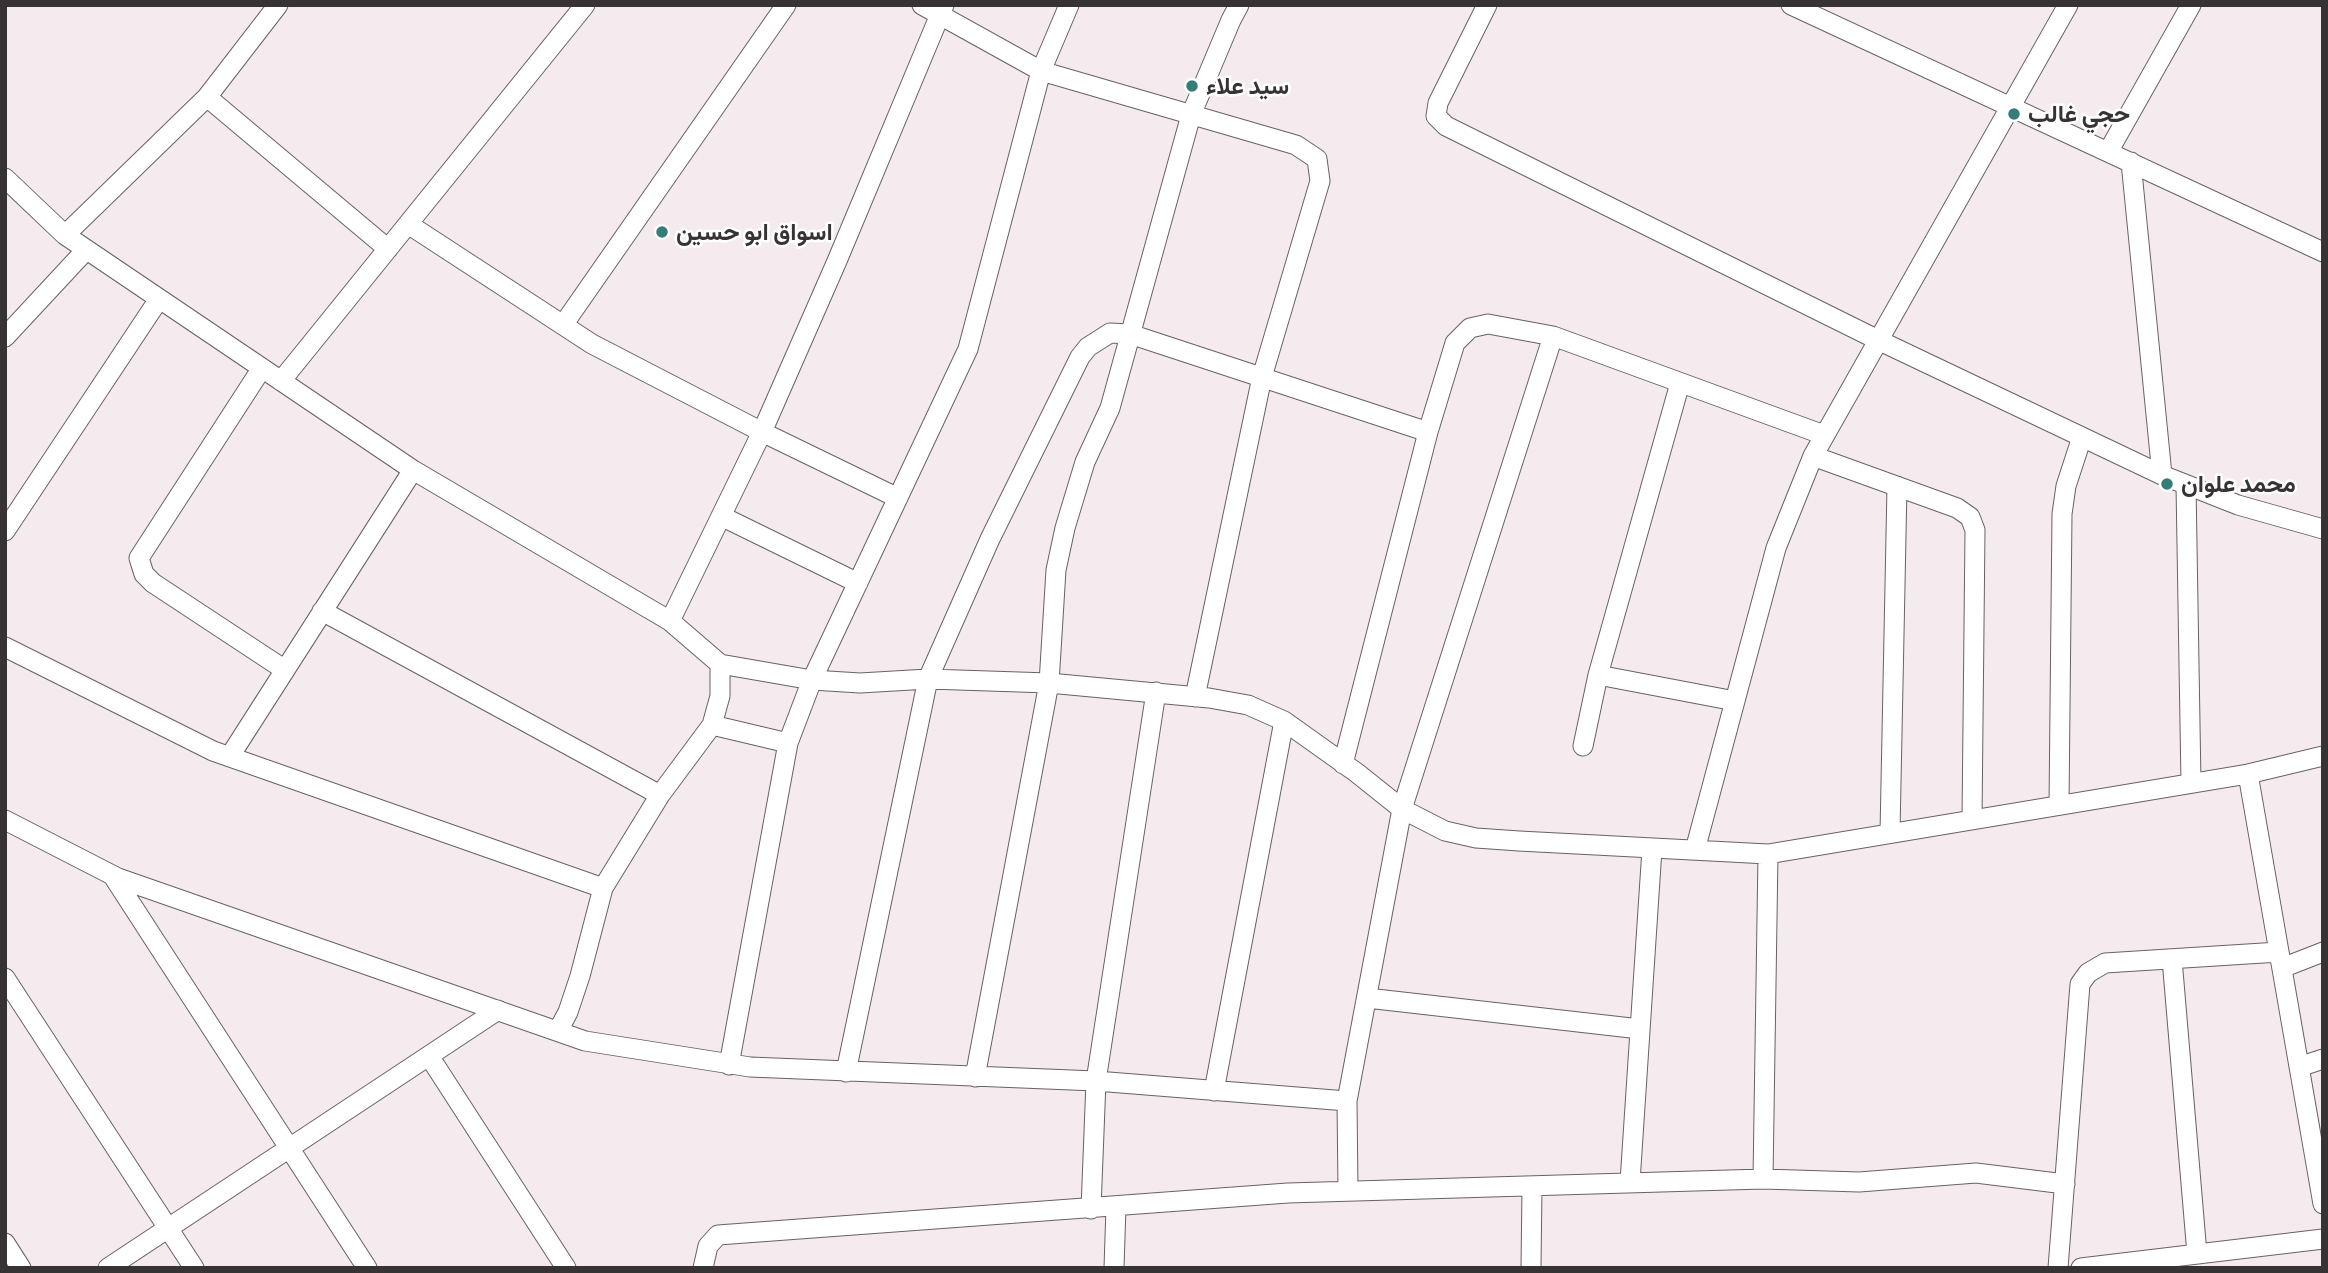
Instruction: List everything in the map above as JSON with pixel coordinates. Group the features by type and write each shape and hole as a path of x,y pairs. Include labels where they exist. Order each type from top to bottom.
{"street":[{"path":"65,235 207,97 278,5"},
{"path":"281,381 585,5"},
{"path":"563,325 786,5"},
{"path":"729,1066 788,743 813,680 968,349 1041,71 1069,5"},
{"path":"975,1077 1049,683 1056,570 1065,528 1085,462 1110,408 1191,115 1239,5"},
{"path":"1487,5 1438,103 1436,116 1446,127 1878,340 2162,475 2238,505 2323,529"},
{"path":"1791,5 2323,252"},
{"path":"1695,850 1776,548 1814,456 2067,5"},
{"path":"2108,152 2191,5"},
{"path":"670,621 762,432 837,261 935,8 1041,71 1296,145 1317,159 1320,181 1262,377 1195,697"},
{"path":"207,97 388,248"},
{"path":"2132,162 2162,475"},
{"path":"5,178 65,235 86,250 413,470 670,621 720,664 813,680 860,683 928,679 1049,683 1156,692 1248,705 1284,721 1402,809 1445,831 1476,838 1652,849 1768,853 2248,774 2323,756"},
{"path":"408,224 592,344 762,432 898,498"},
{"path":"5,337 86,250"},
{"path":"5,531 159,299"},
{"path":"1343,764 1427,432 1455,343 1470,328 1488,324 1553,336 1824,435"},
{"path":"846,1072 928,679 990,539 1080,357 1088,347 1110,333 1129,334 1427,432"},
{"path":"1348,1191 1348,1101 1402,809 1553,336"},
{"path":"262,369 139,558 144,574 153,583 285,670"},
{"path":"1583,746 1598,675 1680,383"},
{"path":"2059,805 2062,514 2066,486 2082,437"},
{"path":"1814,456 1957,508 1970,517 1975,530 1972,820"},
{"path":"230,756 413,470"},
{"path":"2186,485 2191,783"},
{"path":"1890,833 1897,486"},
{"path":"721,516 858,583"},
{"path":"323,611 660,795"},
{"path":"5,648 213,751 603,888"},
{"path":"558,1031 568,1012 580,976 603,888 660,795 712,725 720,696 720,664"},
{"path":"1598,675 1735,701"},
{"path":"1091,1209 1096,1081 1156,692"},
{"path":"1214,1091 1284,721"},
{"path":"712,725 788,743"},
{"path":"2248,774 2299,1067 2315,1118 2323,1204"},
{"path":"5,820 113,876 585,1041 729,1066 1096,1081 1348,1101"},
{"path":"1630,1182 1652,849"},
{"path":"1763,1179 1768,853"},
{"path":"113,876 367,1268"},
{"path":"2058,1268 2080,984 2088,973 2105,963 2172,959 2280,960 2323,952"},
{"path":"2172,959 2197,1254"},
{"path":"5,978 194,1268"},
{"path":"1367,998 1640,1029"},
{"path":"108,1268 498,1010"},
{"path":"429,1056 566,1268"},
{"path":"2299,1067 2323,1059"},
{"path":"703,1268 708,1246 718,1235 1288,1193 1763,1179 1859,1182 1976,1173 2064,1184"},
{"path":"1531,1268 1532,1187"},
{"path":"1114,1268 1116,1207"},
{"path":"2081,1268 2323,1239"},
{"path":"5,1243 21,1268"}],"place":[{"name":"سيد علاء","path":"1192,86"},
{"name":"حجي غالب","path":"2014,114"},
{"name":"اسواق ابو حسين","path":"662,232"},
{"name":"محمد علوان","path":"2167,484"}]}
